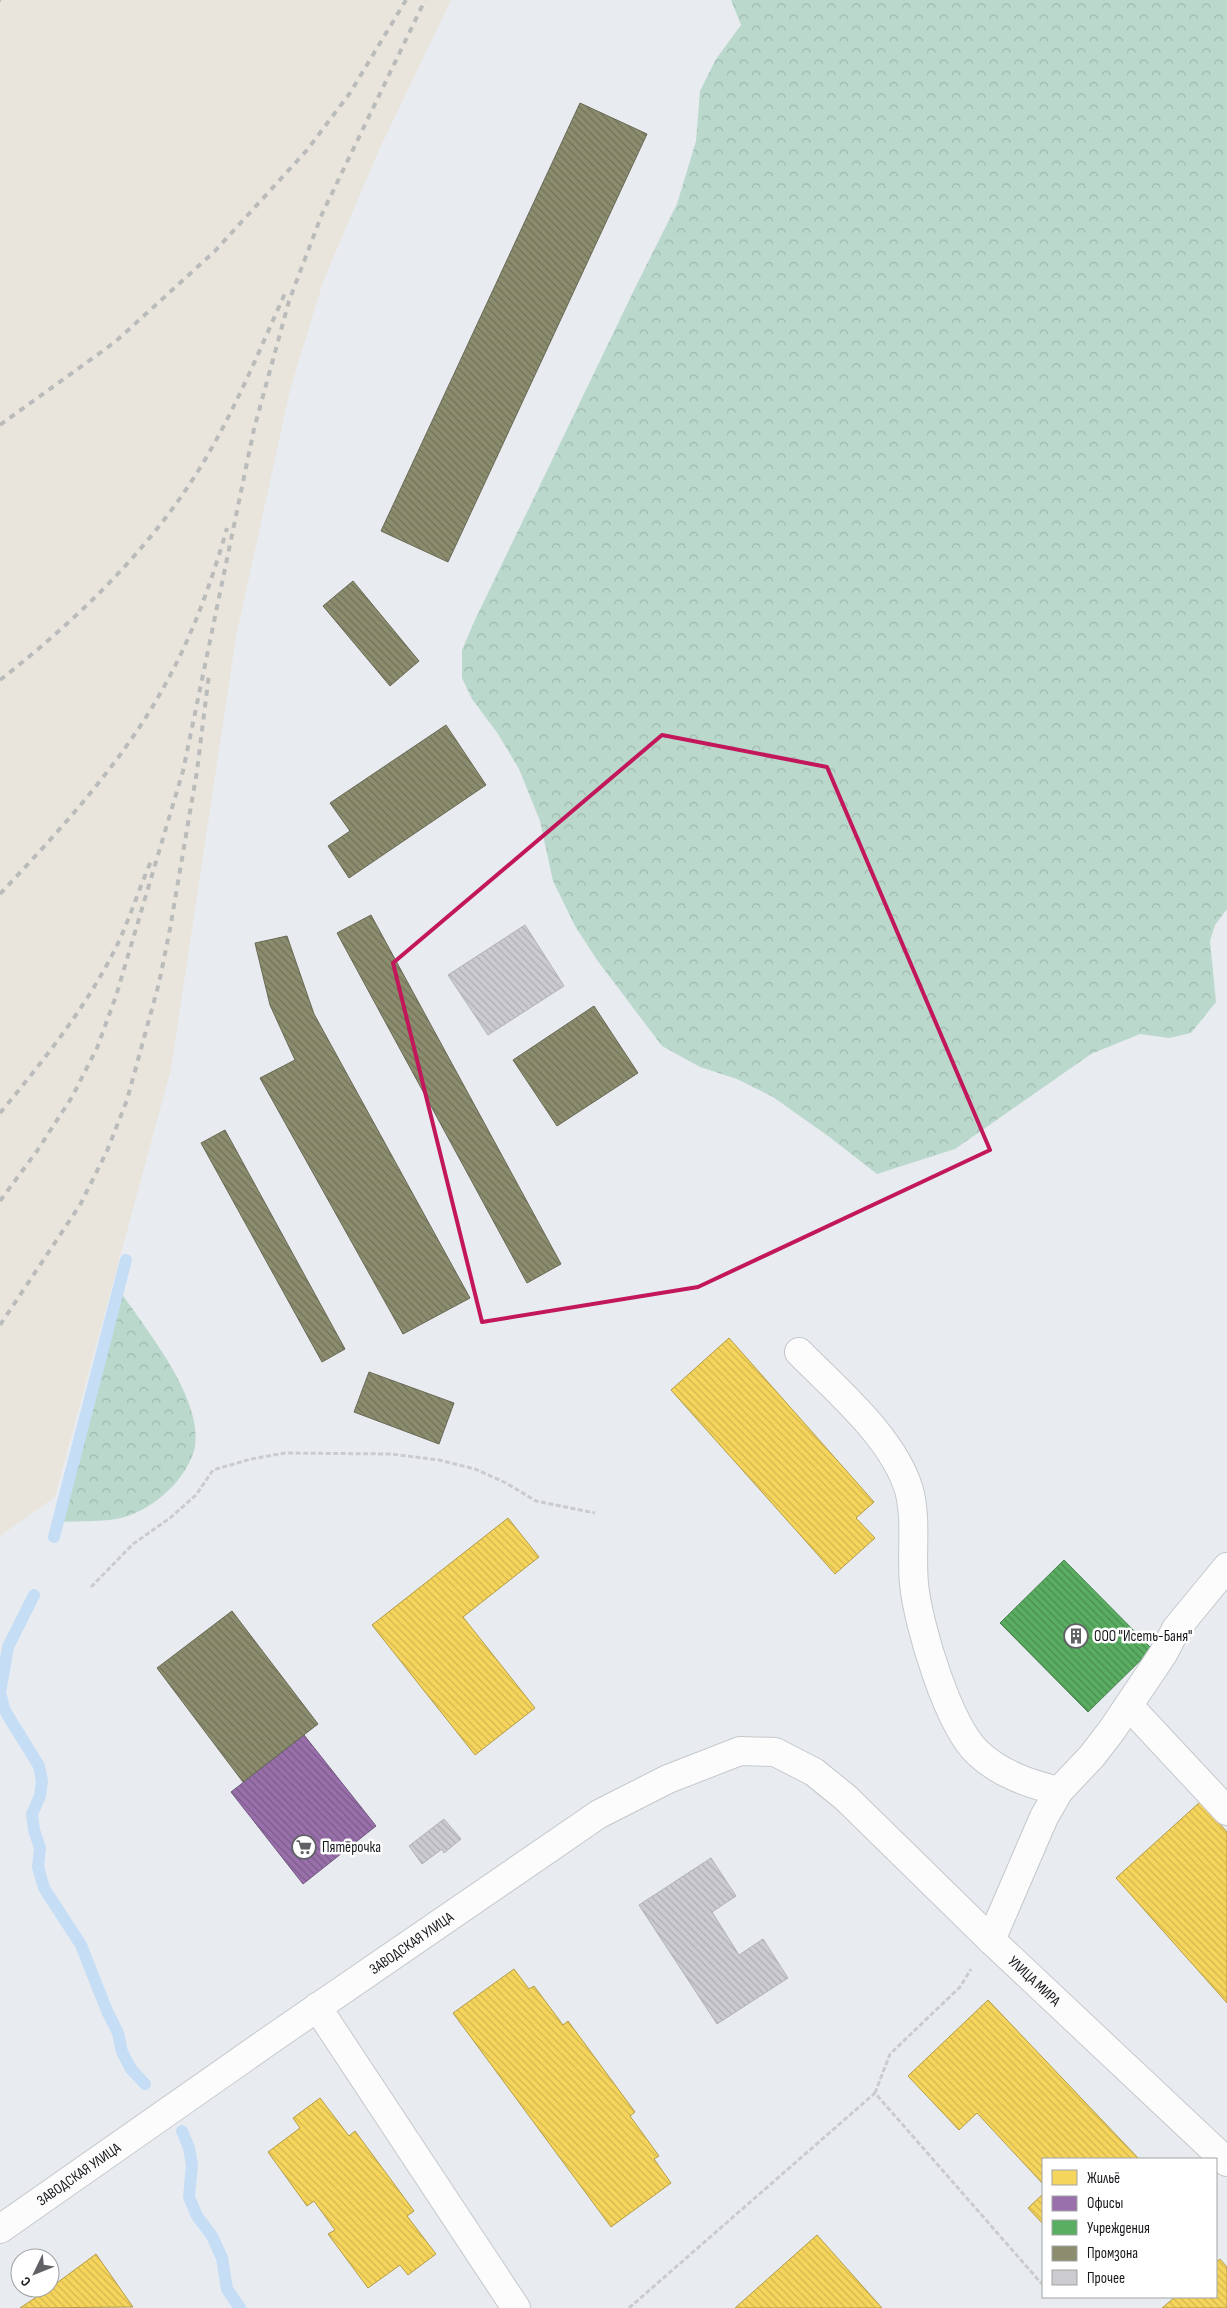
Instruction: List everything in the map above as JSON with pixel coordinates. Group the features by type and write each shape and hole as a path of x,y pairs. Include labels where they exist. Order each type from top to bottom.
{"street":[{"path":"799,1352 883,1439 898,1462 909,1490 913,1517 914,1585 924,1636 941,1685 960,1728 977,1752 1003,1771 1032,1784 1059,1791"},
{"path":"991,1940 1044,1817 1059,1791 1092,1756 1129,1706 1163,1654 1176,1629 1227,1567"},
{"path":"1129,1706 1227,1811"},
{"name":"ЗАВОДСКАЯ УЛИЦА","path":"0,2229 599,1814 668,1779 740,1751 775,1752 814,1772 846,1798"},
{"name":"УЛИЦА МИРА","path":"846,1798 991,1940 1227,2162"},
{"path":"318,2007 516,2308"}],"path":[{"path":"91,1587 133,1544 170,1518 196,1495 213,1470 251,1459 285,1453 391,1454 439,1460 475,1469 506,1483 536,1501 595,1513"},
{"path":"629,2308 874,2094 890,2054 960,1987 991,1940"},
{"path":"874,2094 1040,2283 1042,2282"}],"highlighted area":[{"path":"662,735 827,767 990,1150 698,1287 482,1322 393,963"}],"shaded area":[{"path":"0,0 451,0 378,152 323,282 290,390 236,637 171,1069 55,1497 0,1536"}],"green space":[{"path":"731,0 1227,0 1227,909 1215,925 1210,941 1216,1002 1191,1033 1169,1038 1140,1034 1091,1054 955,1149 877,1174 773,1097 737,1079 700,1067 662,1046 597,960 575,926 553,881 540,821 519,769 498,734 472,699 462,678 462,650 474,622 677,204 696,141 700,91 716,59 741,25"},
{"path":"122,1294 159,1346 182,1388 191,1408 195,1428 194,1452 183,1473 173,1486 151,1505 132,1515 102,1521 60,1522"}],"building: Жильё":[{"path":"729,1338 874,1502 856,1518 875,1538 835,1574 671,1390"},
{"path":"508,1518 539,1557 463,1617 535,1708 475,1755 372,1625"},
{"path":"1200,1802 1227,1832 1227,2003 1116,1878"},
{"path":"514,1969 529,1989 534,1986 563,2025 568,2021 635,2112 630,2116 659,2156 654,2159 671,2183 611,2227 453,2013"},
{"path":"988,2000 1138,2158 1042,2158 1042,2183 977,2113 959,2130 908,2076"},
{"path":"320,2098 349,2136 355,2131 414,2211 407,2216 436,2254 408,2275 400,2265 368,2288 328,2234 335,2230 314,2201 307,2206 268,2152 300,2128 293,2118"},
{"path":"1042,2195 1042,2223 1028,2208"},
{"path":"817,2235 882,2308 735,2308"},
{"path":"96,2254 133,2307 20,2308 35,2298 60,2298 60,2281"},
{"path":"1220,2259 1227,2267 1227,2308 1162,2308 1174,2298 1217,2298 1217,2261"}],"building: Офисы":[{"path":"304,1735 376,1826 303,1884 231,1792"}],"building: Учреждения":[{"name":"ООО \"Исеть-Баня\"","path":"1064,1560 1152,1649 1088,1712 1000,1623"}],"building: Промзона":[{"path":"580,103 647,134 448,562 381,531"},
{"path":"353,581 419,661 390,686 323,606"},
{"path":"446,725 486,785 349,878 328,846 350,831 330,803"},
{"path":"371,915 561,1264 527,1283 337,933"},
{"path":"287,936 314,1014 470,1298 403,1334 260,1078 295,1060 270,1005 255,943"},
{"path":"594,1006 638,1073 557,1126 513,1060"},
{"path":"225,1130 345,1349 322,1362 201,1143"},
{"path":"369,1372 454,1403 439,1444 354,1412"},
{"path":"232,1611 318,1724 243,1782 157,1668"}],"building: Прочее":[{"path":"525,925 564,986 488,1035 448,975"},
{"path":"444,1819 461,1839 444,1853 442,1849 422,1864 409,1846"},
{"path":"711,1858 736,1896 712,1912 739,1955 763,1939 788,1978 717,2024 639,1905"}],"waterway":[{"path":"54,1537 126,1260"},
{"path":"34,1595 8,1647 0,1693 5,1711 39,1766 42,1781 40,1796 32,1814 34,1830 40,1848 38,1867 44,1888 81,1945 107,2011 118,2033 122,2052 131,2069 145,2084"},
{"path":"182,2131 189,2148 192,2165 189,2197 197,2216 212,2236 222,2258 227,2289 240,2308"}],"railway":[{"path":"0,425 115,342 215,251 307,150 350,93 406,0"},
{"path":"0,1201 37,1151 72,1097 97,1048 116,996 183,771 254,429 289,301 322,214 425,0"},
{"path":"0,680 51,638 100,593 166,518 200,468 228,419 286,291"},
{"path":"0,894 46,845 90,793 131,740 149,712 176,664 193,626 215,568 227,528"},
{"path":"0,1325 80,1205 107,1151 127,1100 159,983 170,929 197,771 209,674"},
{"path":"0,1113 49,1052 95,986 120,939 151,861"}],"place":[{"name":"ООО \"Исеть-Баня\"","path":"1076,1636"},
{"name":"Пятёрочка","path":"304,1847"}]}
